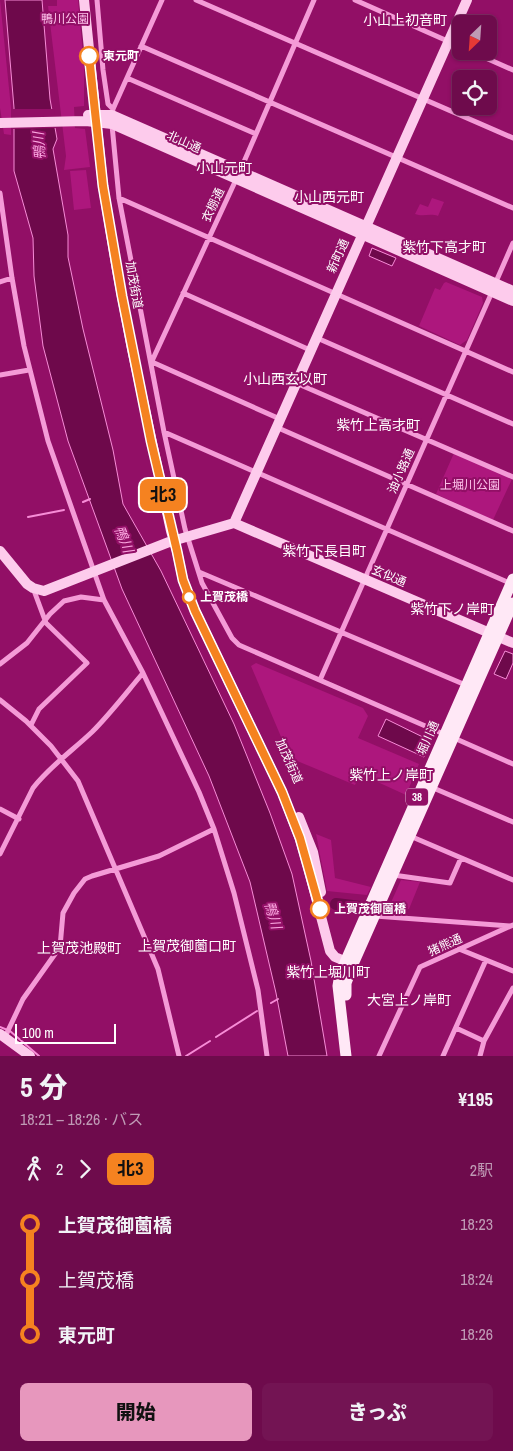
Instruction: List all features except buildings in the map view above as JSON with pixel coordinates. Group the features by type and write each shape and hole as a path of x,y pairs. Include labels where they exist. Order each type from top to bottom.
{"main road":[{"name":"堀川通","path":"348,961 494,635 512,582"},
{"name":"堀川通","path":"494,635 513,603"},
{"name":"堀川通","path":"348,961 375,916 389,873"},
{"name":"38","path":"346,1056 338,986 340,974 348,961"},
{"name":"38","path":"348,961 346,999 354,1056"}],"street":[{"name":"加茂街道","path":"84,0 103,186 123,304 172,541 183,580 195,611 282,792 300,838 330,951 335,957 348,961"},
{"path":"97,0 103,70 108,104 112,116 119,198 164,432 187,536 202,583 232,638 238,645 513,764"},
{"path":"112,116 162,0"},
{"path":"196,0 513,138"},
{"name":"衣棚通","path":"152,362 238,175 314,0"},
{"path":"355,0 452,43"},
{"name":"新町通","path":"234,523 466,0"},
{"path":"141,46 513,208"},
{"path":"490,60 513,70"},
{"path":"127,78 256,134"},
{"name":"北山通","path":"0,116 95,119 112,116 178,149 493,287 513,301"},
{"name":"北山通","path":"0,123 84,118"},
{"path":"0,193 12,278 29,370 50,450 96,570 104,600 143,673 199,792 214,829 234,893 258,990 267,1056"},
{"path":"119,198 513,372"},
{"name":"油小路通","path":"320,680 513,243"},
{"path":"0,282 12,278"},
{"name":"北山通","path":"493,287 513,291"},
{"path":"183,293 310,350"},
{"path":"316,338 513,424"},
{"path":"152,362 407,484 513,531"},
{"path":"0,375 29,370"},
{"path":"296,382 513,478"},
{"path":"164,432 512,582"},
{"path":"0,551 27,584 44,591 172,541 234,523"},
{"name":"玄似通","path":"234,523 513,643"},
{"path":"199,572 471,687"},
{"path":"31,725 39,709 87,663 45,622 33,588"},
{"path":"0,664 27,643 64,601 81,597 104,600"},
{"path":"0,854 33,788 49,770 92,732 143,673"},
{"path":"0,700 31,725 62,758 78,781 158,969 177,1055"},
{"path":"427,785 513,822"},
{"path":"0,808 18,819"},
{"path":"30,1056 4,1035 23,999 60,947 61,917 74,893 86,879 159,856 214,829"},
{"path":"406,834 513,880"},
{"path":"389,873 450,883 461,858"},
{"path":"375,916 512,926"},
{"name":"猪熊通","path":"379,1056 420,967 512,926"},
{"path":"459,949 513,971"},
{"path":"443,1056 486,960"},
{"path":"480,1056 484,1041 513,988"},
{"path":"506,1003 513,1006"},
{"path":"456,1028 484,1041"}],"green space":[{"path":"0,0 11,108 11,135 4,134 0,108"},
{"name":"鴨川公園","path":"57,0 78,0 84,66 84,106 74,107 75,128 85,129 90,167 64,170 66,156 48,6 57,6"},
{"path":"86,170 91,208 74,210 70,171"},
{"path":"432,198 444,202 438,216 415,214 420,204 428,207"},
{"path":"446,282 482,297 483,303 467,340 460,345 419,326 435,288 440,290"},
{"name":"上堀川公園","path":"454,453 512,479 493,520 436,494"},
{"path":"256,663 363,708 368,716 358,738 419,764 406,795 360,774 355,785 290,758 251,666"},
{"path":"316,834 331,840 335,878 371,887 367,895 327,891"},
{"path":"401,880 420,882 409,909 389,907"}],"water":[{"name":"鴨川","path":"5,0 42,0 50,99 57,139 53,149 68,235 68,257 83,329 113,450 123,504 161,571 234,724 270,813 292,874 311,961 327,1056 288,1056 276,993 250,882 209,776 122,589 68,441 43,346 34,276 33,238 14,171 14,108"},
{"path":"372,248 396,258 392,266 369,256"},
{"path":"505,651 513,654 513,663 506,679 494,674"},
{"path":"386,719 431,741 424,757 378,736"}],"pier":[{"path":"12,109 54,109 57,128 12,129"}],"waterway":[{"path":"83,502 90,499"},
{"path":"28,517 64,510"},
{"path":"336,904 361,907"},
{"path":"271,1003 278,999"},
{"path":"216,1037 257,1011"},
{"path":"0,1027 10,1031 39,1056"},
{"path":"186,1056 210,1041"}],"bus line":[{"name":"北3","path":"89,56 103,186 117,270 151,441 183,580 195,611 282,792 300,838 320,909"}],"place":[{"name":"東元町","path":"89,56"},
{"name":"上賀茂橋","path":"189,597"},
{"name":"上賀茂御薗橋","path":"320,909"}],"district":[{"name":"小山上初音町","path":"405,20"},
{"name":"小山元町","path":"224,168"},
{"name":"小山西元町","path":"329,197"},
{"name":"紫竹下高才町","path":"444,247"},
{"name":"小山西玄以町","path":"285,379"},
{"name":"紫竹上高才町","path":"378,425"},
{"name":"紫竹下長目町","path":"324,551"},
{"name":"紫竹下ノ岸町","path":"452,609"},
{"name":"紫竹上ノ岸町","path":"391,775"},
{"name":"上賀茂御薗口町","path":"187,946"},
{"name":"上賀茂池殿町","path":"79,948"},
{"name":"紫竹上堀川町","path":"328,972"},
{"name":"大宮上ノ岸町","path":"409,1000"}]}
